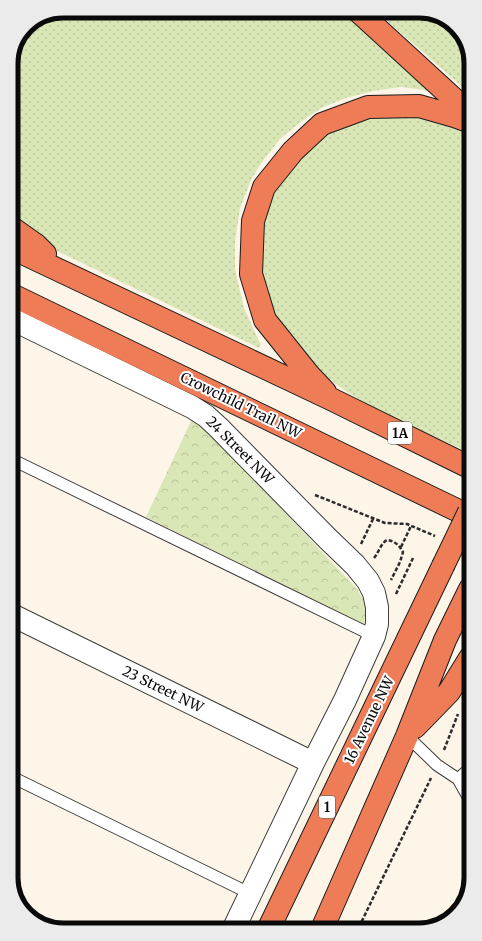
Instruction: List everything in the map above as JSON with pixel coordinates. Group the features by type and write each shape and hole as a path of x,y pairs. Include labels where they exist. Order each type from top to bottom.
{"highway":[{"path":"366,18 464,107"},
{"path":"331,399 309,375 265,320 251,274 254,221 264,187 293,151 322,124 368,107 419,106 464,120"},
{"path":"18,232 36,245 70,276"},
{"path":"18,251 331,399"},
{"name":"Crowchild Trail NW","path":"18,298 464,514"},
{"name":"1A","path":"331,399 464,465"},
{"name":"16 Avenue NW","path":"271,923 464,522"},
{"path":"325,923 407,736 446,640 464,602"},
{"path":"407,736 449,692 464,668"}],"street":[{"name":"24 Street NW","path":"18,322 192,407 206,416 355,565 368,581 374,593 377,607 374,636"},
{"name":"23 Street NW","path":"18,618 313,763"},
{"path":"236,923 313,763 345,700 374,636"}],"lane":[{"path":"18,462 374,636"},
{"path":"407,736 437,765 458,779 464,790"},
{"path":"458,779 464,774"},
{"path":"18,780 251,894"}],"path":[{"path":"312,494 385,523 407,524 413,526 401,547"},
{"path":"360,547 373,519"},
{"path":"371,558 375,558 384,542 387,540 393,541 401,547 404,552 388,585"},
{"path":"395,596 413,558"},
{"path":"391,590 396,592"},
{"path":"362,923 437,765 459,711"}],"green space":[{"path":"63,18 353,18 431,91 401,87 373,91 346,98 323,107 302,121 280,139 262,162 252,178 240,208 235,242 235,269 244,308 261,344 259,348 53,249 18,224 18,60 21,46 31,31 46,21"},
{"path":"384,18 422,18 434,20 449,29 455,35 461,46 464,63 464,88"},
{"path":"375,116 406,116 432,119 464,131 464,450 379,411 344,390 318,370 275,320 261,275 261,229 268,207 287,171 318,141 334,131"},
{"path":"192,419 201,424 358,590 366,606 364,625 146,517"}]}
